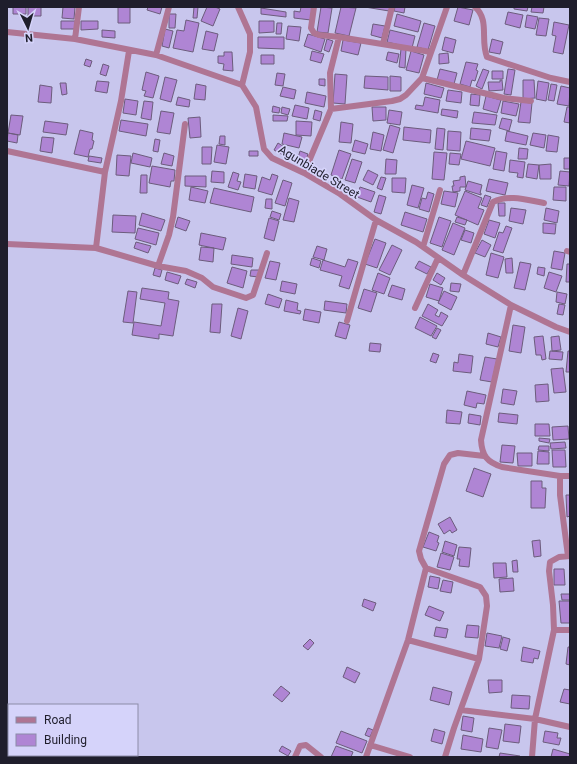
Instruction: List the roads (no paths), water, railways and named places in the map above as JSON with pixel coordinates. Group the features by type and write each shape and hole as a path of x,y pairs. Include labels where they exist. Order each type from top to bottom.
{"street":[{"path":"75,39 79,7"},
{"path":"156,55 169,7"},
{"path":"7,32 75,39 156,55 242,86 250,52 250,34 238,7"},
{"path":"314,7 311,28 314,33 319,35 431,52"},
{"path":"383,44 392,7"},
{"path":"330,109 400,99 406,95 422,78 447,7"},
{"path":"475,7 479,11 484,22 483,33 486,57 551,78 570,82"},
{"path":"304,173 330,109 330,74 339,37"},
{"path":"96,248 105,172 121,101 129,50"},
{"path":"422,78 504,98 531,101"},
{"name":"Agunbiade Street","path":"242,86 256,107 264,149 272,158 304,173 340,194 376,220 423,247 463,275 511,305 556,327 570,332"},
{"path":"158,266 172,223 185,124"},
{"path":"7,151 105,172"},
{"path":"423,247 440,190"},
{"path":"463,275 493,202 503,198 517,198 544,203"},
{"path":"347,321 376,220"},
{"path":"7,244 96,248 158,266 186,272 202,278 212,286 246,298 253,296 267,253"},
{"path":"415,308 438,258"},
{"path":"511,305 481,440 484,456 493,464 502,467 560,476 570,476"},
{"path":"445,757 460,710 479,659 488,606 486,596 480,587 426,568 420,559 419,551 444,464 450,454 458,453 484,456"},
{"path":"532,757 535,719 554,630 549,571 550,562 569,556 560,495 560,476"},
{"path":"366,757 408,640 426,568"},
{"path":"554,630 570,630"},
{"path":"408,640 479,659"},
{"path":"460,710 535,719 570,727"},
{"path":"295,757 300,746 306,745 321,757"},
{"path":"370,745 410,757"}]}
